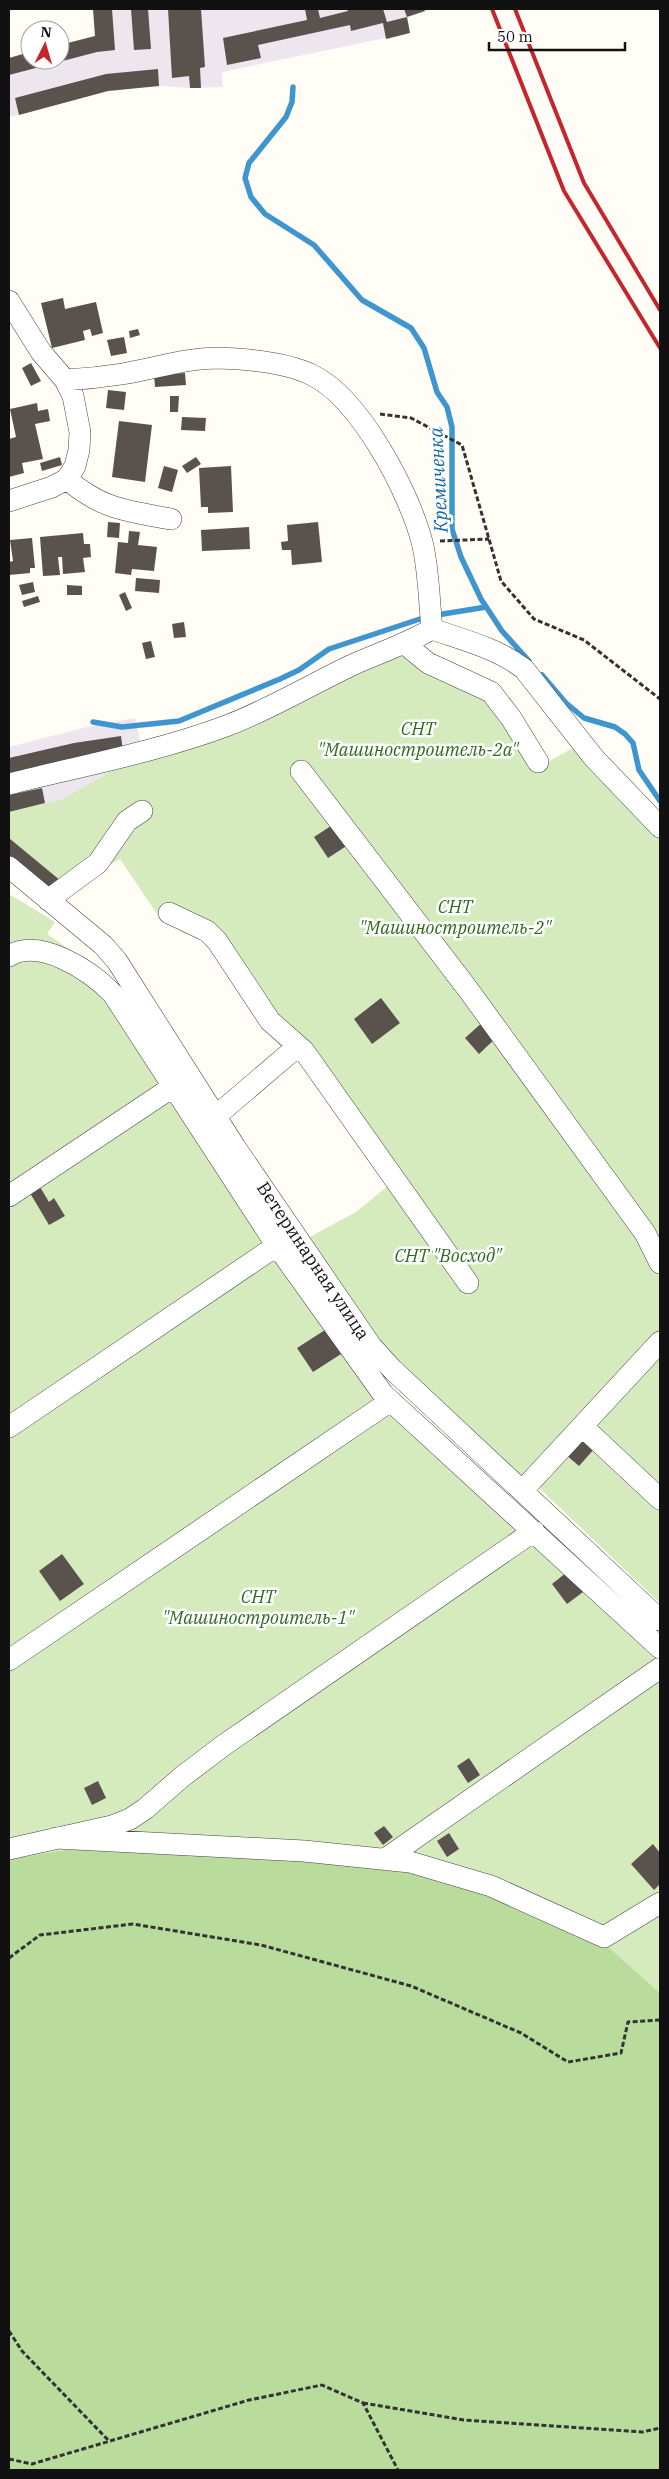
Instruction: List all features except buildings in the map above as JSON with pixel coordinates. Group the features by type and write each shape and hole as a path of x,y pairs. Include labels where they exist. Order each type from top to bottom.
{"street":[{"path":"9,301 41,352 65,380 73,396 80,432 79,450 67,479 52,487 9,500"},
{"path":"65,380 124,374 190,360 219,358 284,366 312,375 340,394 355,410 385,458 412,513 424,553 432,629"},
{"path":"67,479 94,500 110,506 170,519"},
{"path":"9,784 154,749 227,726 262,711 352,665 405,644 432,629 495,651 510,658 524,669 594,758 660,827"},
{"path":"405,644 428,663 491,692 507,711 538,762"},
{"path":"301,771 467,988 645,1233 660,1263"},
{"path":"48,900 98,863 127,820 142,811"},
{"name":"Ветеринарная улица","path":"9,867 103,945 118,961 216,1116 285,1240 371,1346 392,1369 660,1620"},
{"path":"169,913 206,931 217,942 270,1021 304,1051 468,1283"},
{"path":"9,956 24,950 48,952 105,985 122,1006 174,1086 285,1240 389,1402 534,1530 660,1648"},
{"path":"216,1116 298,1046"},
{"path":"9,1196 174,1086"},
{"path":"9,1427 285,1240"},
{"path":"522,1491 660,1342"},
{"path":"9,1660 389,1402"},
{"path":"582,1426 660,1499"},
{"path":"9,1849 112,1826 146,1809 224,1744 534,1530"},
{"path":"385,1859 660,1668"},
{"path":"56,1838 304,1851 410,1862 491,1886 604,1937 660,1903"}],"path":[{"path":"355,410 411,418 462,444 501,581 534,619 584,640 660,699"},
{"path":"447,541 489,539"},
{"path":"9,1958 40,1936 133,1924 261,1944 411,1986 520,2033 568,2062 621,2053 628,2022 660,2020"},
{"path":"9,2332 22,2352 109,2441"},
{"path":"9,2459 32,2464 248,2400 322,2385 363,2403 464,2420 642,2432 660,2428"},
{"path":"363,2403 398,2470"}],"shaded area":[{"path":"93,9 433,9 407,17 410,33 222,72 223,87 190,88 159,86 108,91 9,117 9,58 20,55 20,70 70,70 70,42 95,36"},
{"path":"135,718 145,760 125,763 62,799 9,812 9,747 87,727"}],"green space":[{"path":"401,652 483,692 518,741 529,769 542,765 575,747 660,839 660,1603 537,1486 518,1473 382,1345 308,1238 356,1212 389,1185 300,1057 283,1051 216,950 194,931 185,934 159,917 120,859 76,885 61,881 9,838 9,812 62,799 125,763 205,744 258,725 266,716"},
{"name":"СНТ \"Машиностроитель-1\"","path":"9,894 55,922 47,934 116,982 388,1391 660,1637 660,1993 605,1944 72,1849 9,1859"},
{"path":"72,1849 223,1854 399,1867 487,1891 605,1944 660,1993 660,2470 9,2470 9,1859"}],"waterway":[{"name":"Кремиченка","path":"293,87 292,102 286,117 249,163 245,178 251,197 265,214 314,245 362,300 411,328 424,348 437,392 447,407 452,427 452,529 461,557 481,599 502,631 529,661"},
{"path":"437,615 486,607"},
{"path":"93,722 122,727 179,721 299,670 329,649 423,618"},
{"name":"Кремиченка","path":"542,675 566,703 584,718 615,727 625,734 633,743 639,770 660,801"}],"railway":[{"path":"492,9 564,191 660,348"},
{"path":"515,9 584,183 660,310"}],"park label":[{"name":"СНТ \"Машиностроитель-2а\"","path":"418,740"},
{"name":"СНТ \"Машиностроитель-2\"","path":"455,918"},
{"name":"СНТ \"Восход\"","path":"448,1256"}]}
